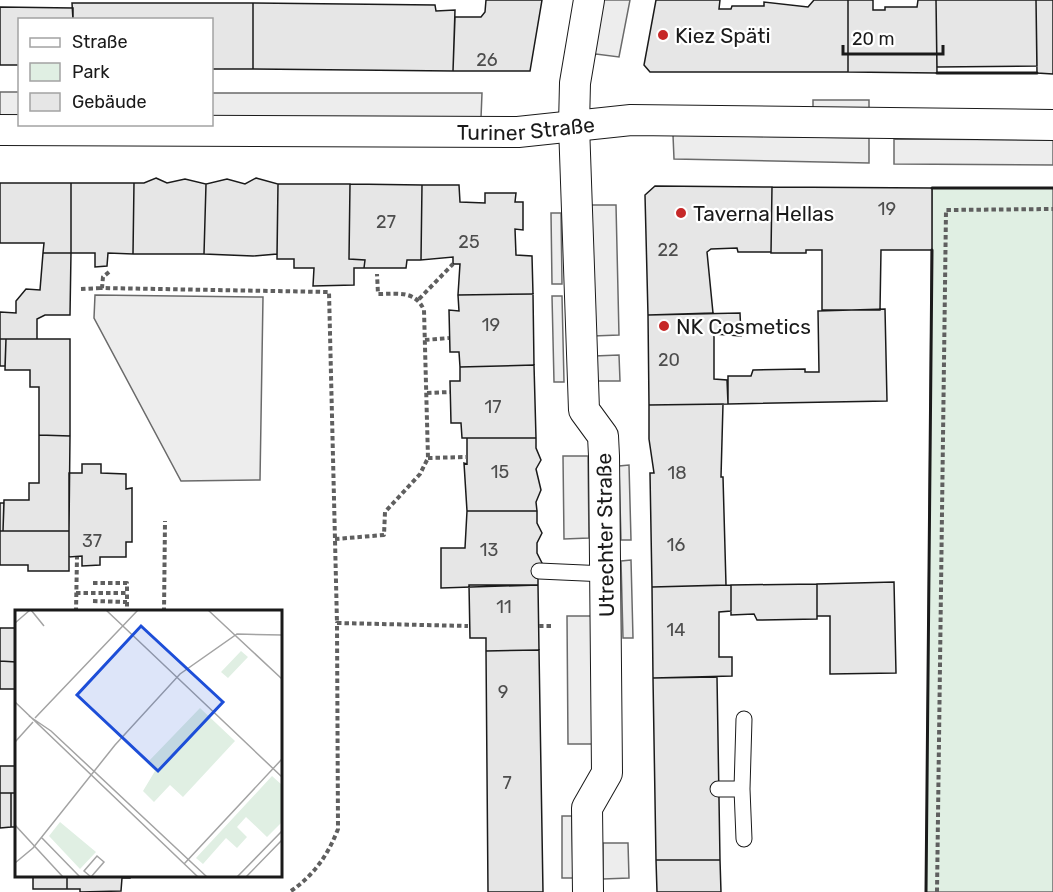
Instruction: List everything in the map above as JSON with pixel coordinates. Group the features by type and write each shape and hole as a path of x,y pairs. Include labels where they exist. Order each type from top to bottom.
{"street":[{"name":"Utrechter Straße","path":"588,892 587,808 607,773 603,436 584,410 574,125 575,83 590,0"},
{"name":"Turiner Straße","path":"0,130 518,132 631,120 1053,126"}],"lane":[{"path":"539,571 606,574"},
{"path":"744,719 742,789 744,839"},
{"path":"718,789 742,789"}],"path":[{"path":"937,892 946,210 1053,209"},
{"path":"419,299 453,264"},
{"path":"102,288 103,277 109,272"},
{"path":"335,539 384,536 385,512 420,474 428,458 424,310 419,299 407,293 378,294 377,274"},
{"path":"81,289 329,291 337,623 338,829 331,848 321,863 306,881 291,891"},
{"path":"424,340 450,338"},
{"path":"427,393 450,392"},
{"path":"428,458 467,457"},
{"path":"164,610 165,521"},
{"path":"76,556 76,610"},
{"path":"93,583 127,583 127,610"},
{"path":"76,593 127,593"},
{"path":"93,601 127,602"},
{"path":"337,623 468,626"},
{"path":"539,626 552,626"}],"green space":[{"path":"932,188 1053,188 1053,892 926,892"}],"shaded area":[{"path":"603,0 630,0 619,57 596,54 593,57"},
{"path":"0,92 18,92 18,117 0,117"},
{"path":"213,93 482,93 481,118 213,118"},
{"path":"813,100 869,100 869,110 813,110"},
{"path":"673,135 869,138 869,163 674,159"},
{"path":"894,139 1053,140 1053,165 894,164"},
{"path":"591,205 616,205 619,335 593,336"},
{"path":"551,213 561,213 562,284 552,284"},
{"path":"95,295 263,297 260,480 181,481 94,318"},
{"path":"552,296 562,296 564,382 554,382"},
{"path":"619,355 620,381 594,381 594,356"},
{"path":"563,456 588,456 589,538 564,539"},
{"path":"629,465 631,540 621,540 619,466"},
{"path":"631,560 633,638 623,638 621,561"},
{"path":"567,616 592,616 593,744 568,744"},
{"path":"562,816 572,816 573,878 562,878"},
{"path":"603,843 628,843 629,878 603,879"}],"building":[{"path":"486,0 542,0 530,71 453,71 455,17 481,17 485,12"},
{"path":"656,0 720,0 719,9 731,9 732,6 764,6 764,2 808,7 814,0 848,0 848,72 650,72 644,65"},
{"path":"848,0 873,0 873,10 885,10 885,7 917,7 918,0 936,0 937,73 848,72"},
{"path":"936,0 1036,0 1037,66 937,67"},
{"path":"1036,0 1053,0 1053,74 1037,73"},
{"path":"72,3 253,3 253,69 213,69 213,18 73,18"},
{"path":"253,3 435,5 436,11 455,10 453,71 253,69"},
{"path":"0,7 73,8 73,18 18,18 18,65 0,65"},
{"path":"156,178 167,183 185,179 206,184 204,254 133,254 134,183 144,183"},
{"path":"256,178 278,184 277,254 253,256 204,254 206,184 227,179 245,184"},
{"path":"0,183 71,183 71,253 43,253 44,243 0,243"},
{"path":"71,183 134,183 133,254 108,253 107,266 95,267 95,253 71,253"},
{"path":"278,184 350,184 349,259 365,260 364,268 354,268 354,285 313,286 314,268 294,268 294,259 277,259"},
{"path":"350,184 422,185 421,260 407,260 406,268 364,268 365,260 349,259"},
{"path":"422,185 459,185 460,202 485,203 485,193 516,193 515,202 523,202 523,230 515,229 516,255 532,256 533,294 458,295 460,264 453,264 453,257 421,260"},
{"path":"655,186 772,187 771,252 738,252 737,248 711,249 707,252 713,313 648,315 645,195"},
{"path":"772,187 932,188 932,250 881,250 880,310 822,310 822,250 806,250 806,253 771,253"},
{"path":"43,253 71,253 70,315 45,315 37,319 37,339 0,339 0,312 16,313 16,301 26,289 40,290"},
{"path":"533,294 534,365 460,367 459,352 450,352 449,310 459,311 458,295"},
{"path":"885,309 887,401 728,404 728,376 751,376 753,370 805,369 805,372 819,372 818,311"},
{"path":"740,313 741,336 714,334 714,379 727,380 728,404 649,405 648,315"},
{"path":"0,339 6,339 5,366 0,366"},
{"path":"6,339 70,339 70,436 39,435 39,387 30,387 30,370 5,370"},
{"path":"534,365 536,438 462,438 461,423 451,423 450,381 460,381 460,367"},
{"path":"723,404 721,477 723,477 726,585 652,587 650,473 654,473 649,439 649,405"},
{"path":"39,435 70,436 69,531 3,531 4,500 29,500 29,483 39,483"},
{"path":"467,438 536,438 536,448 541,460 536,469 541,490 536,502 537,511 467,511 464,463 467,464"},
{"path":"82,464 101,464 101,473 126,474 126,489 132,488 132,542 126,542 126,557 100,557 100,565 82,566 82,556 69,557 69,473 82,473"},
{"path":"0,503 4,503 3,531 0,531"},
{"path":"467,511 537,511 537,523 542,533 537,543 537,553 542,563 538,573 538,585 441,588 441,548 465,548"},
{"path":"0,531 69,531 69,571 28,571 28,565 0,565"},
{"path":"894,582 896,673 830,674 830,616 817,616 817,584"},
{"path":"817,584 817,619 757,620 754,614 731,615 731,585"},
{"path":"469,585 538,585 539,650 486,651 486,638 470,638"},
{"path":"731,585 731,611 719,612 719,657 732,657 732,676 653,678 652,587"},
{"path":"0,628 15,628 15,662 0,661"},
{"path":"539,650 543,892 488,892 486,651"},
{"path":"0,661 15,662 15,689 0,689"},
{"path":"717,677 720,860 656,860 653,678"},
{"path":"0,766 15,766 15,793 0,793"},
{"path":"0,793 11,793 11,827 0,828"},
{"path":"11,793 15,793 15,827 11,827"},
{"path":"656,860 720,860 721,892 657,892"},
{"path":"33,877 67,877 67,889 33,889"},
{"path":"67,877 130,877 122,878 121,891 80,892 80,889 67,889"}],"wall":[{"path":"937,73 1037,73"},
{"path":"932,188 1053,188"},
{"path":"926,892 932,250"}],"place":[{"name":"Kiez Späti","path":"663,35"},
{"name":"Taverna Hellas","path":"681,213"},
{"name":"NK Cosmetics","path":"664,326"}]}
